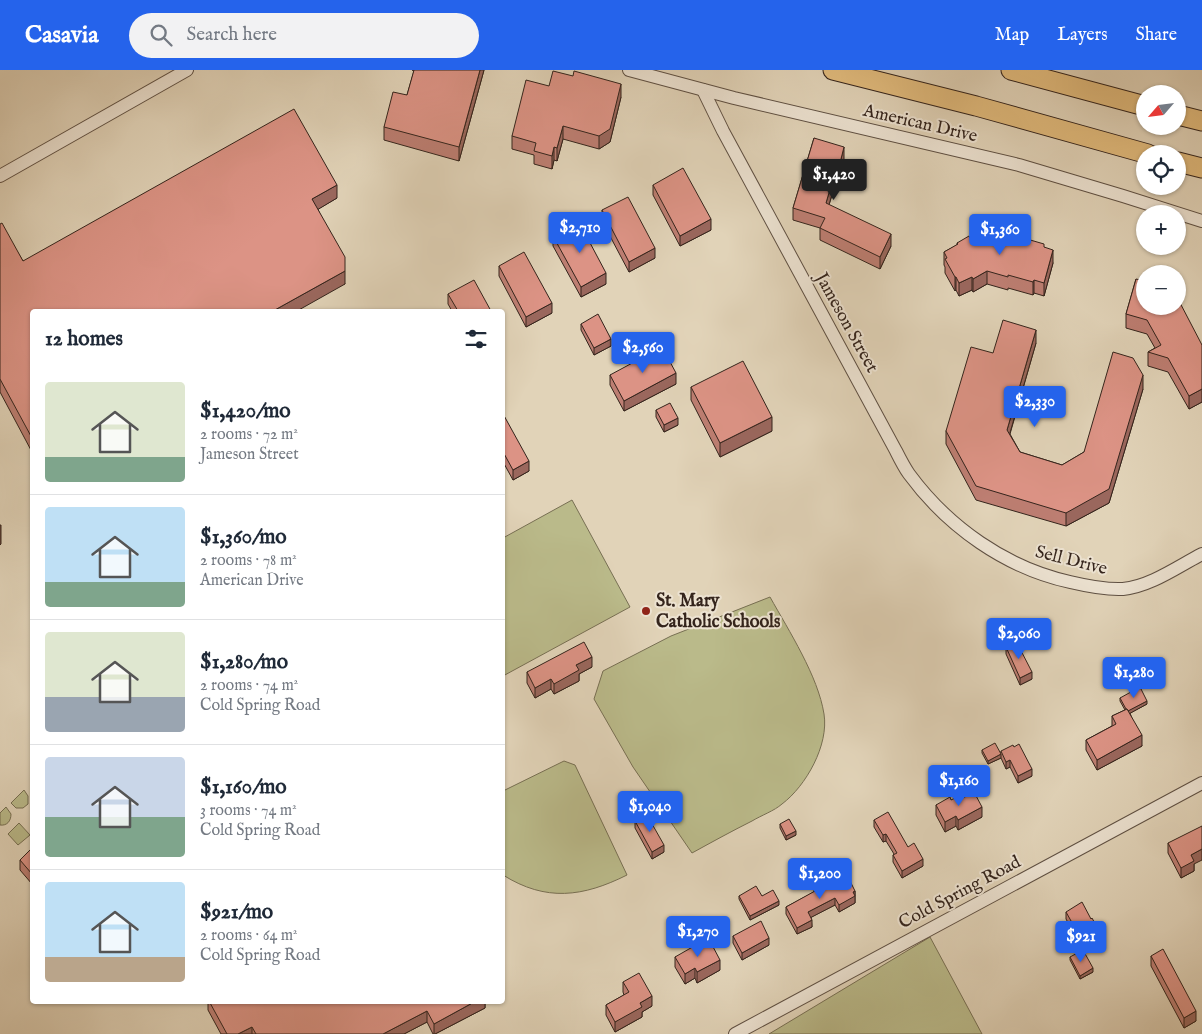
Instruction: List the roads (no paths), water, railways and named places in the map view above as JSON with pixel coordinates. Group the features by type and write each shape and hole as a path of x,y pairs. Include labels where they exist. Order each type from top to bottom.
{"highway":[{"path":"833,70 976,106 1136,151"},
{"path":"1011,70 1136,104"},
{"path":"1186,116 1202,121"},
{"path":"1186,164 1202,168"}],"street":[{"path":"0,176 187,70"},
{"name":"American Drive","path":"629,70 703,90 1019,165 1202,221"},
{"name":"Jameson Street","path":"703,90 723,131 908,473 945,515 989,548"},
{"name":"Sell Drive","path":"989,548 1014,563 1040,574 1085,586 1116,589 1142,585 1202,554"},
{"name":"Cold Spring Road","path":"735,1034 1202,783"}],"place":[{"name":"St. Mary Catholic Schools","path":"646,611"}]}
